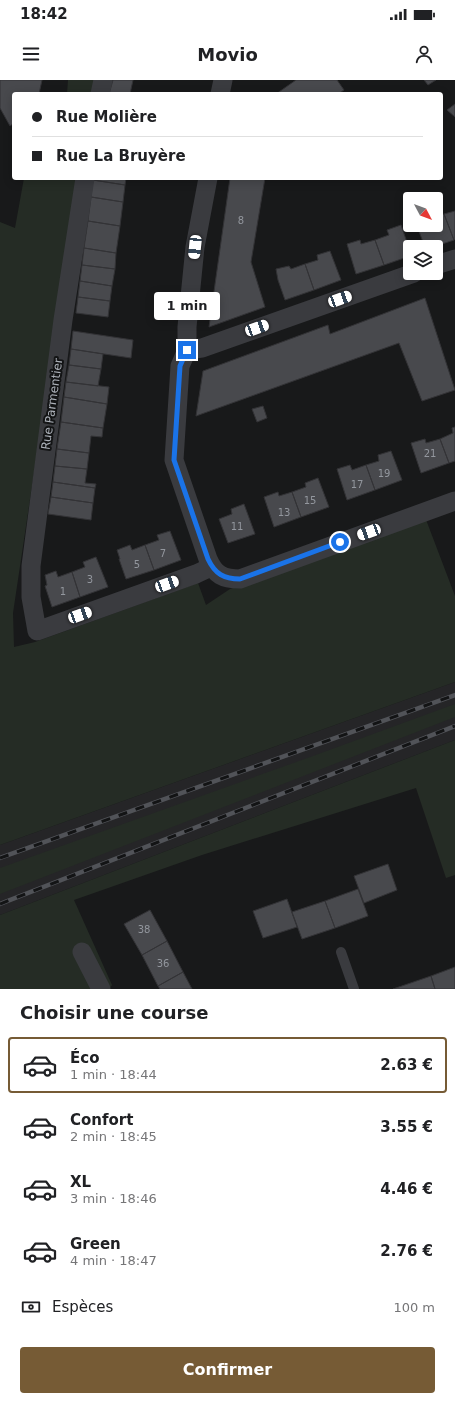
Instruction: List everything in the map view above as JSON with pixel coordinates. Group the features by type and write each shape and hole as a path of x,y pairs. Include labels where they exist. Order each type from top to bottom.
{"street":[{"path":"100,92 103,80"},
{"name":"Rue Parmentier","path":"85,180 63,320 31,566 31,597 37,631 196,574 211,567"},
{"path":"208,180 195,247 187,327 187,350 180,366 174,460 211,567 216,573 223,577 240,579 455,501"},
{"path":"443,263 455,259"},
{"path":"187,350 202,348 403,277"},
{"path":"82,952 101,989"}],"lane":[{"path":"341,952 354,989"}],"shaded area":[{"path":"68,80 96,80 93,92 67,92"},
{"path":"24,180 78,180 13,613 14,647 35,642 198,583 206,605 230,589 425,517 455,596 455,682 0,845 0,222 15,228"},
{"path":"455,682 455,740 0,915 0,845"},
{"path":"455,704 455,717 0,894 0,868"},
{"path":"455,740 455,875 446,878 416,788 202,855 74,900 112,985 109,989 0,989 0,915"}],"building":[{"path":"0,80 42,80 39,92 12,92 12,124 10,126 0,108"},
{"path":"113,80 133,80 130,92 110,92"},
{"path":"296,80 337,80 344,90 341,92 279,92"},
{"path":"424,80 436,80 428,85"},
{"path":"455,104 455,117 447,110"},
{"path":"93,180 126,180 125,185"},
{"path":"93,180 125,185 123,202 91,197"},
{"path":"230,180 265,180 251,262 265,307 209,327"},
{"path":"91,197 123,202 120,226 88,221"},
{"path":"455,211 455,239 454,240 444,214"},
{"path":"443,214 454,240 443,244 443,240 422,240 419,232 443,232"},
{"path":"88,221 120,226 116,253 84,248"},
{"path":"401,225 406,240 403,240 403,258 384,265 375,240 389,235 387,230"},
{"path":"360,240 361,244 375,240 384,265 356,274 347,244"},
{"path":"84,248 116,253 115,269 82,265"},
{"path":"330,251 341,280 314,290 305,264 318,260 317,255"},
{"path":"305,264 314,290 285,300 276,269 289,266 291,269"},
{"path":"82,265 115,269 112,286 80,281"},
{"path":"80,281 112,286 110,301 78,297"},
{"path":"78,297 110,301 108,317 76,313"},
{"path":"425,298 455,390 422,401 399,343 196,416 203,371 328,325 330,334"},
{"path":"73,331 133,340 131,358 71,349"},
{"path":"71,349 103,354 101,369 69,365"},
{"path":"69,365 101,369 98,386 66,382"},
{"path":"66,382 109,387 107,404 64,397"},
{"path":"64,397 107,404 103,428 61,422"},
{"path":"263,406 267,418 257,422 252,409"},
{"path":"61,422 103,428 102,437 91,436 89,453 57,449"},
{"path":"455,427 455,461 449,463 440,439 453,433 452,428"},
{"path":"425,439 426,443 440,439 449,463 421,473 411,443"},
{"path":"57,449 89,453 87,469 55,466"},
{"path":"391,451 402,480 375,490 366,465 379,461 378,455"},
{"path":"350,465 352,470 366,465 375,490 347,500 337,469"},
{"path":"55,466 87,469 85,483 96,484 95,488 53,482"},
{"path":"318,478 329,507 301,517 292,492 306,487 305,483"},
{"path":"53,482 95,488 93,503 51,497"},
{"path":"278,492 279,496 292,492 301,517 274,527 264,497"},
{"path":"51,497 93,503 91,520 48,514"},
{"path":"244,504 255,534 228,543 219,519 232,514 231,509"},
{"path":"170,531 181,560 154,570 145,545 159,540 157,535"},
{"path":"130,545 132,550 145,545 154,570 126,579 117,550"},
{"path":"96,557 108,587 80,597 72,572 85,567 83,562"},
{"path":"56,571 58,577 72,572 80,597 52,607 45,586 47,585 45,575"},
{"path":"388,864 397,890 364,903 354,876"},
{"path":"358,889 368,916 335,928 325,901"},
{"path":"287,899 297,927 263,938 253,911"},
{"path":"325,901 335,928 302,939 292,912"},
{"path":"150,910 167,941 142,955 124,924"},
{"path":"167,941 183,972 158,986 142,955"},
{"path":"455,967 455,989 435,989 431,976"},
{"path":"183,972 192,989 160,989 158,986"},
{"path":"431,976 435,989 393,989"}],"railway":[{"path":"0,858 455,695"},
{"path":"0,904 455,726"}],"route":[{"path":"187,350 180,366 176,448 174,460 211,567 216,573 223,577 240,579 340,542"}]}
